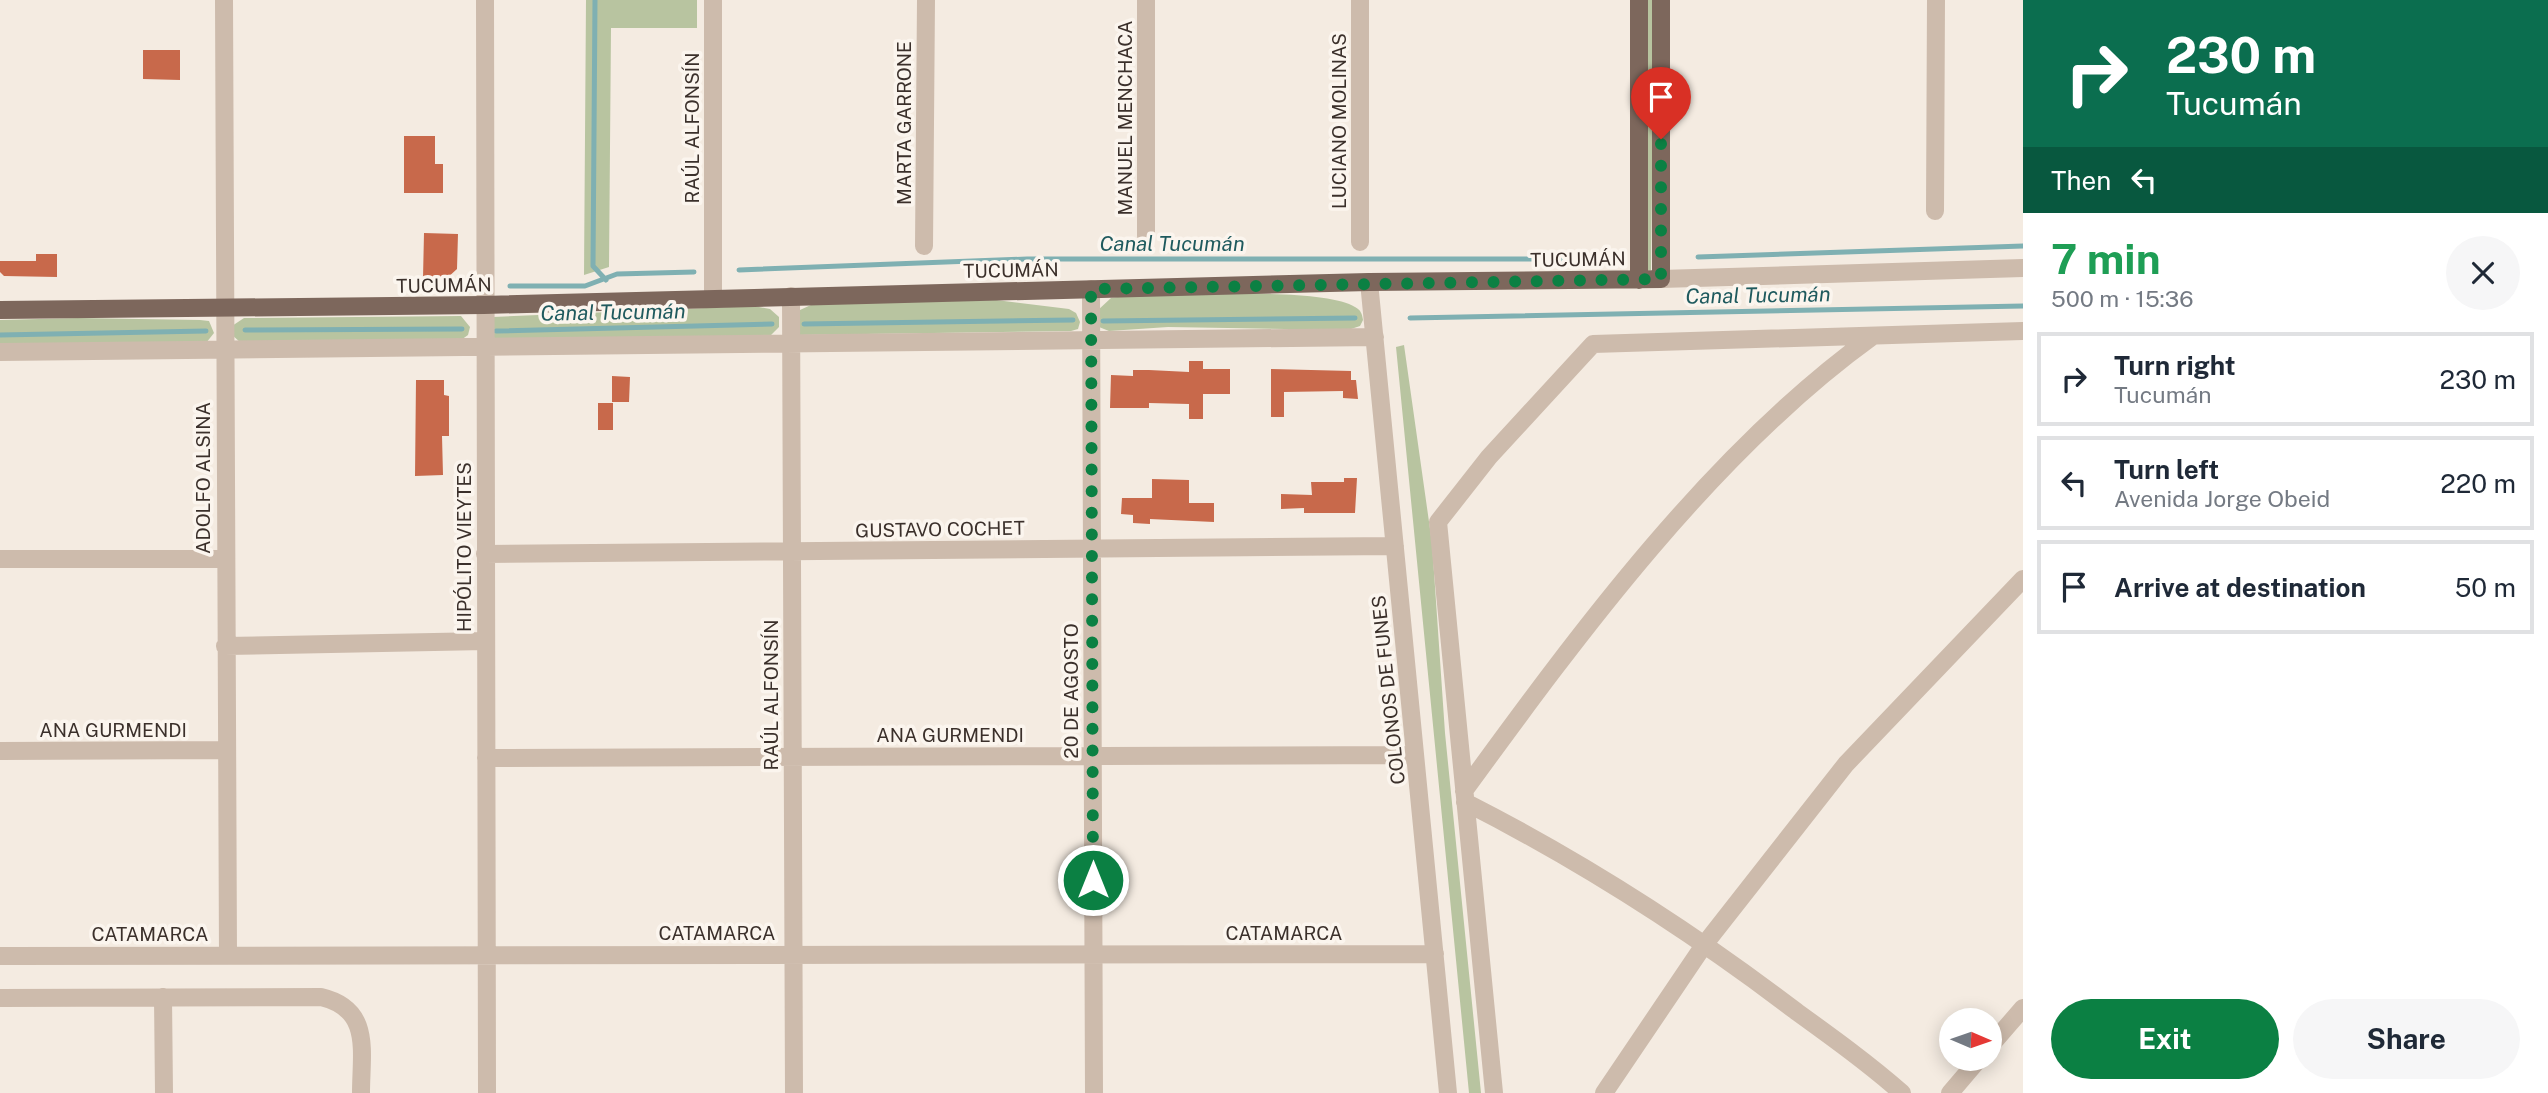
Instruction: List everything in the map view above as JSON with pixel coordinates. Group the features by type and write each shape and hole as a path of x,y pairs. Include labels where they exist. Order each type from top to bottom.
{"main road":[{"path":"1639,0 1639,279"},
{"path":"1661,0 1661,279"},
{"name":"TUCUMÁN","path":"0,310 484,305 1369,282 1661,279"}],"street":[{"name":"ADOLFO ALSINA","path":"224,0 223,351 228,955"},
{"name":"HIPÓLITO VIEYTES","path":"485,0 487,1093"},
{"name":"RAÚL ALFONSÍN","path":"713,0 713,298"},
{"name":"MARTA GARRONE","path":"924,246 926,0"},
{"name":"MANUEL MENCHACA","path":"1146,0 1146,236"},
{"name":"LUCIANO MOLINAS","path":"1360,0 1360,242"},
{"path":"1935,211 1936,0"},
{"name":"TUCUMÁN","path":"1661,279 2023,268"},
{"name":"COLONOS DE FUNES","path":"1369,282 1448,1093"},
{"name":"20 DE AGOSTO","path":"1091,289 1094,1093"},
{"name":"RAÚL ALFONSÍN","path":"791,296 794,1093"},
{"path":"1494,1093 1438,522 1489,457 1557,379 1593,344 2023,331"},
{"path":"1465,797 1546,679 1687,508 1759,434 1873,336"},
{"path":"0,352 1375,337"},
{"name":"GUSTAVO COCHET","path":"485,554 1395,546"},
{"path":"0,559 225,559"},
{"path":"1604,1093 1704,945 1846,764 1932,671 2023,579"},
{"path":"225,646 485,641"},
{"name":"ANA GURMENDI","path":"0,751 226,750"},
{"name":"ANA GURMENDI","path":"486,758 1415,755"},
{"path":"1465,797 1582,864 1704,945 1779,998 1902,1093"},
{"name":"CATAMARCA","path":"0,956 1435,954"},
{"path":"163,997 164,1093"},
{"path":"0,998 321,997 337,1001 350,1010 358,1021 361,1093"},
{"path":"2002,1032 2023,1008"},
{"path":"1950,1093 1969,1071"}],"green space":[{"path":"586,0 697,0 697,28 611,28 609,267 584,275"},
{"path":"1645,0 1654,0 1651,270 1647,270"},
{"path":"1312,296 1338,300 1355,307 1361,312 1363,320 1360,326 1348,330 1168,327 1109,331 1099,327 1097,311 1111,298"},
{"path":"996,300 1069,309 1076,313 1080,322 1078,329 799,335 795,319 800,310 813,304"},
{"path":"754,306 770,309 779,317 779,327 770,336 502,341 493,338 493,317"},
{"path":"461,316 470,327 468,335 461,340 241,343 231,334 232,326 244,318"},
{"path":"0,320 200,320 209,321 214,333 206,343 0,344"},
{"path":"1404,345 1432,543 1445,733 1481,1093 1469,1093 1396,347"}],"building":[{"path":"143,50 180,50 180,80 143,79"},
{"path":"404,136 435,136 435,164 443,164 443,193 404,193"},
{"path":"424,233 458,234 457,269 446,279 423,278"},
{"path":"36,254 57,254 57,277 4,276 0,272 0,261 36,261"},
{"path":"1189,361 1203,361 1203,369 1230,369 1230,394 1203,394 1203,419 1189,419 1189,404 1149,403 1149,408 1110,408 1111,375 1133,376 1133,370 1189,372"},
{"path":"1271,369 1351,371 1351,380 1356,380 1358,399 1343,398 1343,391 1284,392 1284,417 1271,417"},
{"path":"612,376 630,377 629,402 612,402"},
{"path":"416,380 444,380 444,395 449,396 449,436 442,436 443,475 415,476"},
{"path":"598,403 613,403 613,430 598,430"},
{"path":"1344,478 1357,478 1355,513 1304,513 1304,508 1281,509 1281,494 1312,495 1311,482 1344,482"},
{"path":"1152,479 1189,480 1189,503 1214,503 1214,522 1150,519 1150,524 1133,523 1133,515 1121,514 1122,498 1152,498"}],"waterway":[{"path":"595,0 593,266 606,280"},
{"name":"Canal Tucumán","path":"1698,257 2023,246"},
{"name":"Canal Tucumán","path":"739,270 1027,259 1605,259"},
{"name":"Canal Tucumán","path":"510,286 585,286 617,274 694,272"},
{"name":"Canal Tucumán","path":"1410,318 2023,306"},
{"name":"Canal Tucumán","path":"1103,321 1355,318"},
{"name":"Canal Tucumán","path":"804,324 1073,320"},
{"name":"Canal Tucumán","path":"496,331 772,324"},
{"name":"Canal Tucumán","path":"245,330 462,329"},
{"name":"Canal Tucumán","path":"0,335 206,331"}],"route":[{"path":"1093,880 1091,289 1369,282 1661,279 1661,139"}]}
